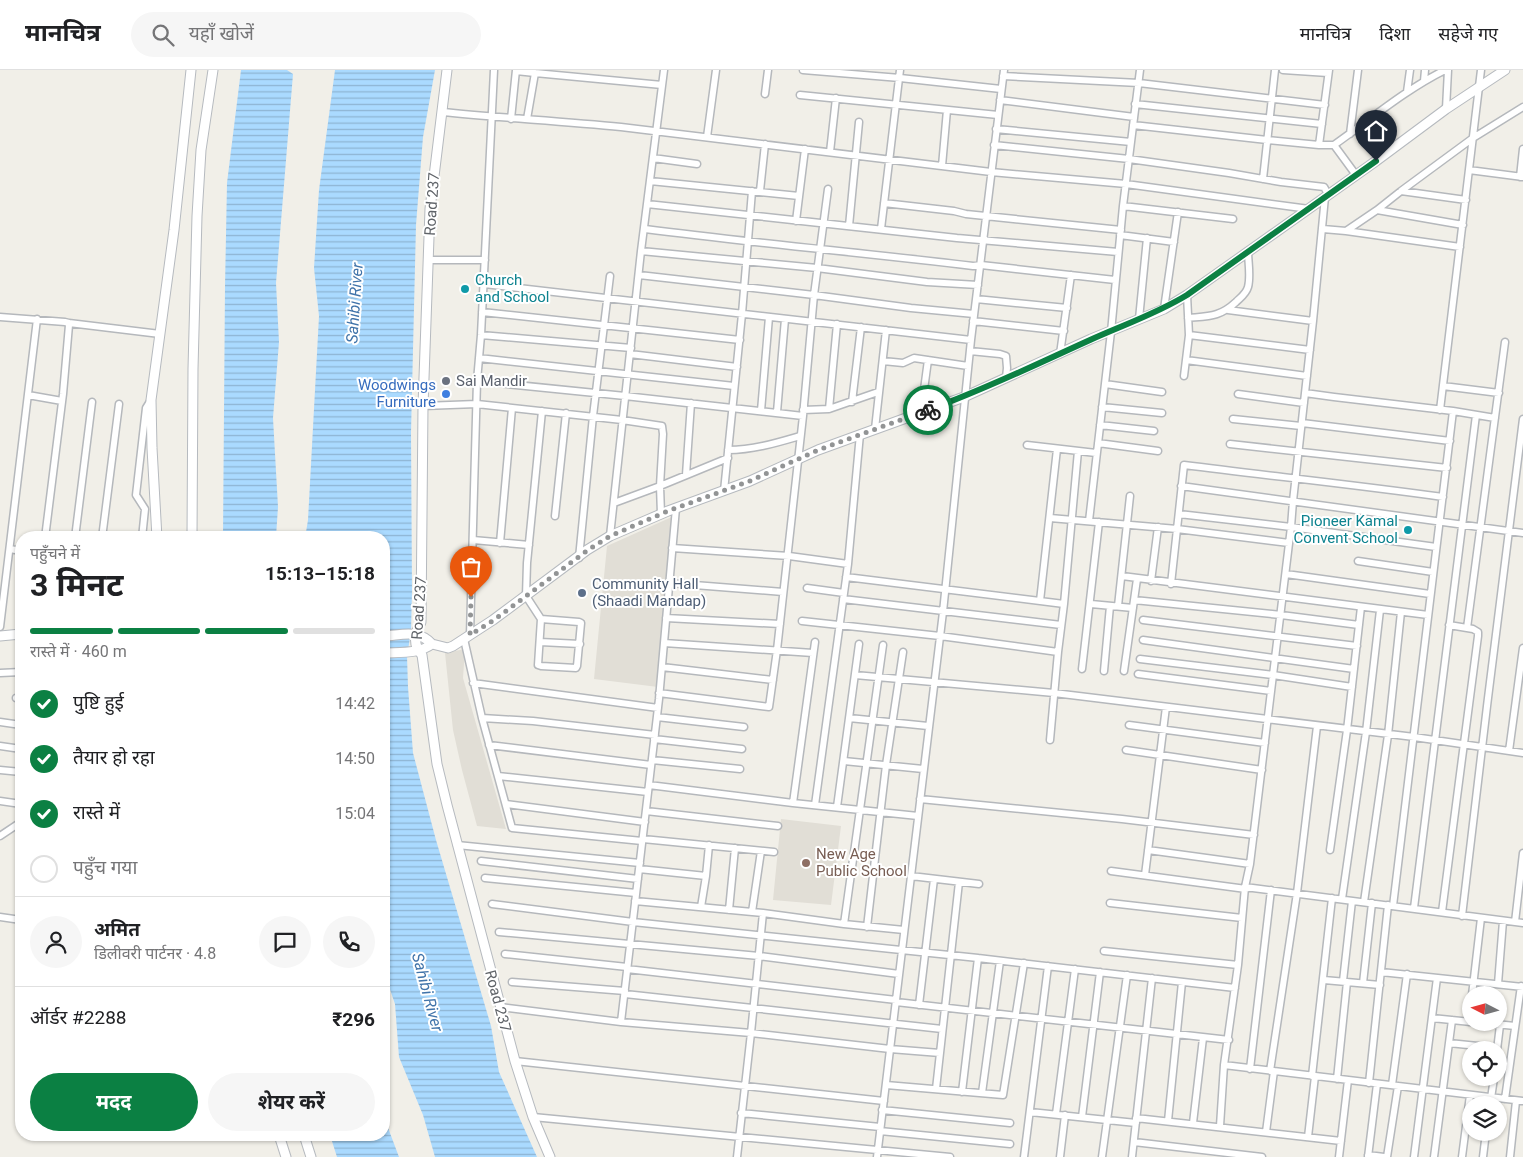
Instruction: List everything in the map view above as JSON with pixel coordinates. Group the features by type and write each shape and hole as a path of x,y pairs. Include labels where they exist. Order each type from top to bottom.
{"street":[{"path":"157,531 151,400 174,230 191,70"},
{"path":"192,531 193,369 197,216 202,150 212,70"},
{"name":"Road 237","path":"447,70 430,209 424,406 421,622 415,634 417,650 422,655 437,764 457,845 515,1061 533,1117 550,1157"},
{"path":"494,70 484,284 477,381 473,540 467,637 473,684 512,828 774,852"},
{"path":"511,119 516,70 662,85"},
{"path":"610,536 641,251 664,70"},
{"path":"707,137 716,70"},
{"path":"765,94 768,70"},
{"path":"803,70 1001,89"},
{"path":"882,229 900,70"},
{"path":"1089,521 1132,125 1140,70"},
{"path":"1263,179 1275,70"},
{"path":"1283,70 1329,72 1319,145"},
{"path":"1350,134 1358,70"},
{"path":"1407,92 1410,70"},
{"path":"1424,81 1425,70"},
{"path":"1132,125 1267,140 1334,145 1407,92 1447,70 1446,109"},
{"path":"1440,410 1481,70"},
{"path":"390,636 415,634 426,637 432,644 448,648 494,620 588,550 610,536 875,428 964,397 1164,308 1187,295 1446,109 1505,70"},
{"path":"527,119 535,73"},
{"path":"877,1157 946,589 964,397 1003,73 1138,83 1325,105"},
{"path":"800,95 998,115"},
{"path":"830,152 836,98"},
{"path":"1000,100 1134,117"},
{"path":"1135,104 1322,124"},
{"path":"1346,231 1473,138 1523,107"},
{"path":"942,166 947,110"},
{"path":"442,112 511,119 576,122 991,172 1126,184 1309,209"},
{"path":"848,226 859,122"},
{"path":"996,129 1131,142"},
{"path":"760,191 764,144"},
{"path":"994,145 1129,158 1324,187 1327,195 1286,574 1224,1065 1220,1126"},
{"path":"1334,145 1356,175"},
{"path":"796,221 805,149"},
{"path":"1469,170 1521,177 1523,149"},
{"path":"653,158 697,164"},
{"path":"650,181 799,196"},
{"path":"659,693 769,707 778,650 811,321 828,190"},
{"path":"1401,190 1466,200"},
{"path":"724,491 740,340 752,191"},
{"path":"884,203 1120,233 1174,242"},
{"path":"647,204 824,224 1118,252"},
{"path":"1123,206 1233,219"},
{"path":"1377,210 1463,225"},
{"path":"1164,308 1178,212"},
{"path":"645,229 747,242 1115,280"},
{"path":"1323,229 1460,247"},
{"path":"1139,319 1147,238"},
{"path":"641,251 817,268 927,282 978,285"},
{"path":"1188,318 1216,316 1228,310 1245,294 1248,286 1248,251"},
{"path":"429,260 485,260"},
{"path":"639,275 814,295 1064,330"},
{"path":"1060,354 1071,275"},
{"path":"579,558 603,325 610,276"},
{"path":"484,284 971,340"},
{"path":"1184,376 1188,335 1187,295"},
{"path":"976,299 1067,308"},
{"path":"1228,310 1313,322"},
{"path":"482,312 740,340"},
{"path":"0,317 37,319 160,334"},
{"path":"761,411 769,317"},
{"path":"0,627 37,319"},
{"path":"777,412 785,319"},
{"path":"45,531 62,401 69,323"},
{"path":"830,409 838,324"},
{"path":"852,402 861,327"},
{"path":"875,428 886,330"},
{"path":"481,334 601,346 737,367"},
{"path":"1188,335 1310,350"},
{"path":"1467,628 1505,342"},
{"path":"970,350 1006,356 1006,378"},
{"path":"479,358 734,386"},
{"path":"883,361 903,364 914,358 968,366"},
{"path":"921,412 928,360"},
{"path":"1186,360 1307,376"},
{"path":"477,381 761,411 803,413 830,409 878,392"},
{"path":"1105,384 1162,392"},
{"path":"1443,386 1499,393"},
{"path":"1305,392 1495,418"},
{"path":"1238,394 1304,403"},
{"path":"28,395 62,401"},
{"path":"143,531 145,511 144,506 136,498 136,495 146,408 151,400"},
{"path":"76,531 92,402"},
{"path":"686,475 691,403"},
{"path":"103,531 119,404"},
{"path":"424,406 477,404 593,416 662,426 661,514"},
{"path":"1102,407 1162,413"},
{"path":"500,543 512,408"},
{"path":"541,619 580,622 582,625 577,666 574,668 538,665 541,619 526,596 527,563 542,411"},
{"path":"1407,974 1395,1086 1383,1157 1368,1156 1381,972 1414,737 1453,411"},
{"path":"555,516 566,413"},
{"path":"1414,908 1476,415"},
{"path":"1462,916 1523,419"},
{"path":"1233,420 1301,425 1450,441"},
{"path":"1100,425 1154,431"},
{"path":"814,805 848,564 860,434"},
{"path":"728,450 744,450 800,436"},
{"path":"1098,443 1158,451"},
{"path":"1230,444 1447,468"},
{"path":"1027,445 1096,453"},
{"path":"1040,601 1057,448"},
{"path":"1050,740 1078,451"},
{"path":"614,503 728,458"},
{"path":"1171,584 1184,465 1443,497"},
{"path":"1181,486 1523,533"},
{"path":"1118,606 1130,496"},
{"path":"622,1022 658,708 676,508"},
{"path":"1179,514 1291,527 1436,548"},
{"path":"1050,518 1158,527 1289,543"},
{"path":"1082,669 1099,522"},
{"path":"1150,581 1158,527"},
{"path":"473,540 529,545"},
{"path":"672,548 788,556 848,564"},
{"path":"10,549 15,550"},
{"path":"1358,561 1433,572"},
{"path":"1286,574 1430,594"},
{"path":"1122,576 1171,584 1428,616"},
{"path":"846,577 1064,604"},
{"path":"1124,671 1137,579"},
{"path":"669,582 783,592"},
{"path":"807,588 943,612 1061,625"},
{"path":"1134,600 1359,625"},
{"path":"1091,604 1133,608"},
{"path":"1104,671 1110,606"},
{"path":"1330,850 1347,730 1361,607"},
{"path":"1342,899 1366,732 1380,610"},
{"path":"1364,902 1388,735 1401,612"},
{"path":"666,618 780,624"},
{"path":"1143,620 1356,646"},
{"path":"802,621 940,636 1058,652"},
{"path":"1442,912 1478,636 1476,631 1449,625"},
{"path":"0,636 15,635"},
{"path":"1143,640 1354,669"},
{"path":"540,642 580,644"},
{"path":"793,803 815,642"},
{"path":"664,643 814,653"},
{"path":"390,653 426,649 432,644"},
{"path":"837,807 860,644"},
{"path":"844,924 883,645"},
{"path":"1509,751 1523,648"},
{"path":"868,927 886,765 903,652"},
{"path":"1140,659 1273,675 1352,687"},
{"path":"662,667 773,680"},
{"path":"0,673 15,672"},
{"path":"1138,674 1271,692"},
{"path":"855,675 1054,693 1414,737 1523,753"},
{"path":"473,684 658,708"},
{"path":"1145,876 1166,707"},
{"path":"657,717 744,728"},
{"path":"482,718 533,721 742,749"},
{"path":"849,718 928,726"},
{"path":"0,722 15,724"},
{"path":"1129,725 1265,743"},
{"path":"1266,1132 1272,1071 1297,893 1317,726"},
{"path":"489,745 740,769"},
{"path":"0,746 15,748"},
{"path":"1126,750 1262,770"},
{"path":"844,760 923,769"},
{"path":"0,770 15,771"},
{"path":"498,776 918,816"},
{"path":"920,799 1254,835"},
{"path":"0,801 15,803"},
{"path":"506,804 645,822"},
{"path":"646,811 778,826"},
{"path":"0,836 15,826"},
{"path":"0,829 8,830"},
{"path":"457,845 639,866 706,876"},
{"path":"701,907 709,846"},
{"path":"729,910 735,848"},
{"path":"1148,850 1250,864"},
{"path":"752,912 761,851"},
{"path":"1514,922 1523,853"},
{"path":"480,861 638,878"},
{"path":"1111,871 1523,923"},
{"path":"911,876 980,884"},
{"path":"485,878 701,907 904,930"},
{"path":"920,1004 934,879"},
{"path":"936,1089 959,882"},
{"path":"1250,1069 1271,890"},
{"path":"1308,1137 1332,898"},
{"path":"1337,1079 1352,901"},
{"path":"1363,983 1372,903"},
{"path":"492,904 633,922 1024,963 1235,988"},
{"path":"1110,904 1242,918"},
{"path":"736,1157 754,1009 763,913"},
{"path":"0,917 15,919"},
{"path":"1473,986 1481,918"},
{"path":"1498,984 1503,921"},
{"path":"499,932 759,956 899,974"},
{"path":"1104,951 1238,965"},
{"path":"505,954 1228,1040"},
{"path":"962,1092 978,958"},
{"path":"982,1094 1000,961"},
{"path":"886,1085 1003,1095 1024,963"},
{"path":"1024,1157 1048,966"},
{"path":"1056,1114 1075,969"},
{"path":"1082,1117 1100,972"},
{"path":"1381,972 1522,986 1504,1096"},
{"path":"1102,1157 1127,975"},
{"path":"1132,1157 1152,978"},
{"path":"1414,1157 1437,978"},
{"path":"1324,980 1380,985"},
{"path":"512,982 625,992 754,1009 942,1029"},
{"path":"1168,1121 1182,982"},
{"path":"500,1007 622,1022 751,1033 940,1053"},
{"path":"1432,1018 1462,1021"},
{"path":"1434,1157 1452,1020"},
{"path":"1508,1027 1523,1031"},
{"path":"1193,1123 1203,1038"},
{"path":"1449,1043 1462,1045"},
{"path":"515,1061 884,1101"},
{"path":"1224,1065 1480,1096"},
{"path":"1339,1157 1348,1080"},
{"path":"1462,1157 1470,1095"},
{"path":"1507,1099 1520,1101 1510,1157"},
{"path":"882,1110 1010,1123"},
{"path":"1030,1112 1107,1120 1193,1123 1341,1141"},
{"path":"741,1113 1010,1144"},
{"path":"1060,1157 1065,1116"},
{"path":"533,1117 950,1157"},
{"path":"281,1141 286,1157"},
{"path":"306,1141 311,1157"},
{"path":"1483,1157 1485,1141"},
{"path":"1134,1142 1262,1157"}],"shaded area":[{"path":"674,516 658,687 594,679 607,546"},
{"path":"465,649 463,678 506,829 477,826 462,770 453,730 445,653"},
{"name":"New Age Public School","path":"781,819 841,826 831,905 773,900"}],"water":[{"path":"241,70 287,70 293,74 276,283 279,342 273,418 278,507 276,531 223,531 227,183"},
{"name":"Sahibi River","path":"335,70 435,70 423,137 416,225 411,433 412,591 411,632 407,656 413,753 436,840 491,1026 499,1072 537,1157 435,1157 423,1115 399,1057 395,1004 390,989 390,531 306,531 319,316 314,268 319,190"},
{"path":"390,1133 399,1157 337,1157 332,1141 390,1141"}],"way so far":[{"path":"471,597 470,635 494,620 588,550 610,536 668,511 750,481 818,450 928,410"}],"place":[{"name":"Church and School","path":"465,289"},
{"name":"Sai Mandir","path":"446,381"},
{"name":"Woodwings Furniture","path":"446,394"},
{"name":"Pioneer Kamal Convent School","path":"1408,530"},
{"name":"Community Hall (Shaadi Mandap)","path":"582,593"},
{"name":"New Age Public School","path":"806,863"}],"route":[{"path":"928,410 964,397 1164,308 1187,295 1376,161"}]}
